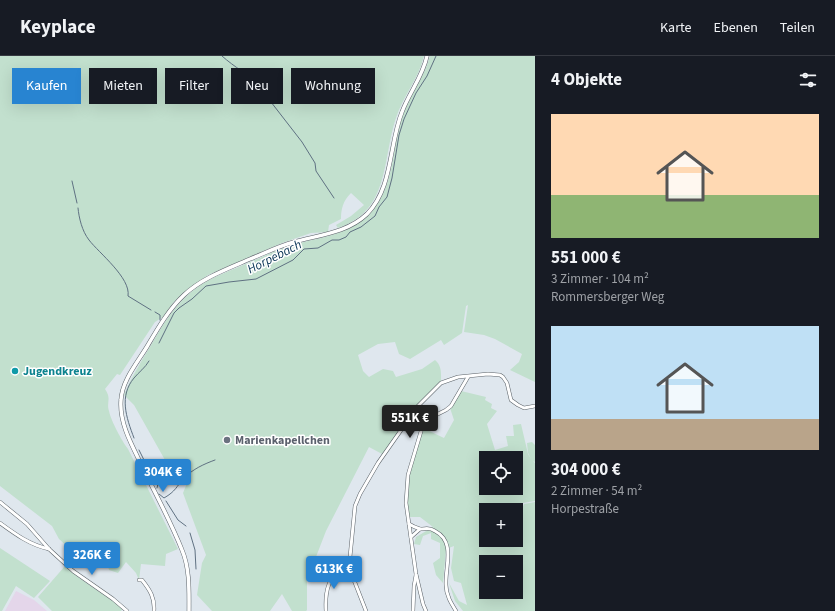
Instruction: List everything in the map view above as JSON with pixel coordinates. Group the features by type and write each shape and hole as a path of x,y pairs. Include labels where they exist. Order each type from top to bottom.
{"street":[{"path":"189,611 188,575 182,551 123,423 121,398 125,385 130,374 172,308 183,296 196,286 212,276 276,248 292,242 341,230 354,224 367,214 376,203 381,192 401,113 421,74 427,56"},
{"path":"366,611 350,570 350,550 355,506 367,482 418,406 441,383 458,377 488,374 503,376 507,383 511,400 524,408 535,406"},
{"path":"426,611 416,574 406,503 408,475 422,428 428,419 451,406 468,377"},
{"path":"0,502 27,524 48,549 79,577 113,599 127,611"},
{"path":"0,524 23,539 48,549"},
{"path":"409,524 420,529 430,528 443,536 447,542 446,586 448,595 456,611"},
{"path":"411,537 420,529"},
{"path":"326,611 327,587 330,580 340,572 350,570"},
{"path":"413,611 416,574"},
{"path":"139,580 142,580 151,593 154,601 154,611"}],"shaded area":[{"path":"16,591 34,600 47,611 5,611"}],"green space":[{"path":"0,56 424,56 422,64 396,118 381,182 376,197 367,210 355,220 338,228 336,225 351,216 364,205 351,193 343,205 341,219 329,225 328,232 311,233 282,243 208,275 182,294 173,303 163,317 155,322 120,375 117,374 105,389 109,398 109,411 114,425 128,449 178,549 166,554 165,566 141,564 139,580 136,573 126,562 118,573 109,570 108,566 89,556 81,559 59,539 52,526 0,486"},
{"path":"430,56 535,56 535,382 510,370 519,362 522,354 495,339 484,335 464,332 468,305 466,306 462,333 444,345 441,340 410,359 399,354 395,342 378,344 358,355 363,371 369,377 383,369 393,371 396,377 422,369 435,360 440,367 441,382 418,406 384,455 369,447 326,531 307,580 306,611 292,611 282,594 270,611 212,611 197,595 202,563 206,555 183,493 190,476 179,463 165,460 134,405 124,395 136,371 165,322 183,299 199,286 217,276 278,250 336,234 354,226 370,213 378,203 389,179 399,126 403,114"},
{"path":"461,391 486,397 485,400 492,404 491,408 497,411 487,424 495,450 508,446 506,436 514,436 513,425 521,424 528,454 531,459 528,453 527,443 532,442 535,445 535,462 533,461 535,463 535,501 523,503 479,503 479,547 523,547 523,506 524,504 535,502 535,611 463,611 455,601 449,583 459,601 467,605 461,583 454,581 451,568 454,546 446,549 443,583 436,575 433,563 440,558 440,543 431,539 431,533 423,536 420,545 414,544 416,537 433,527 420,517 408,517 408,483 423,428 444,438 454,420 450,408"},
{"path":"0,548 50,581 34,598 16,586 2,611 0,611"},
{"path":"65,566 78,577 123,608 121,611 52,611 38,597"}],"waterway":[{"path":"222,56 238,68"},
{"name":"Horpebach","path":"159,343 174,313 206,286 256,279 293,260 304,249 318,248 332,240 339,240 346,237 350,232 361,227 375,216 379,207 387,197 392,178 399,135 404,119 436,56"},
{"path":"273,104 302,142 315,163 316,171 334,198"},
{"path":"72,181 77,203"},
{"path":"78,208 84,233 125,281 128,289 128,296 151,310"},
{"path":"155,312 160,315 160,320"},
{"name":"Horpebach","path":"134,438 125,407 125,399 129,385 149,361"},
{"name":"Horpebach","path":"139,450 149,470"},
{"path":"159,494 164,498 168,496 191,472 215,460"},
{"name":"Horpebach","path":"156,478 158,484 157,488"},
{"name":"Horpebach","path":"166,501 178,520 186,526"},
{"name":"Horpebach","path":"190,533 195,550 196,569"}],"place":[{"name":"Jugendkreuz","path":"15,371"},
{"name":"Marienkapellchen","path":"227,440"}]}
